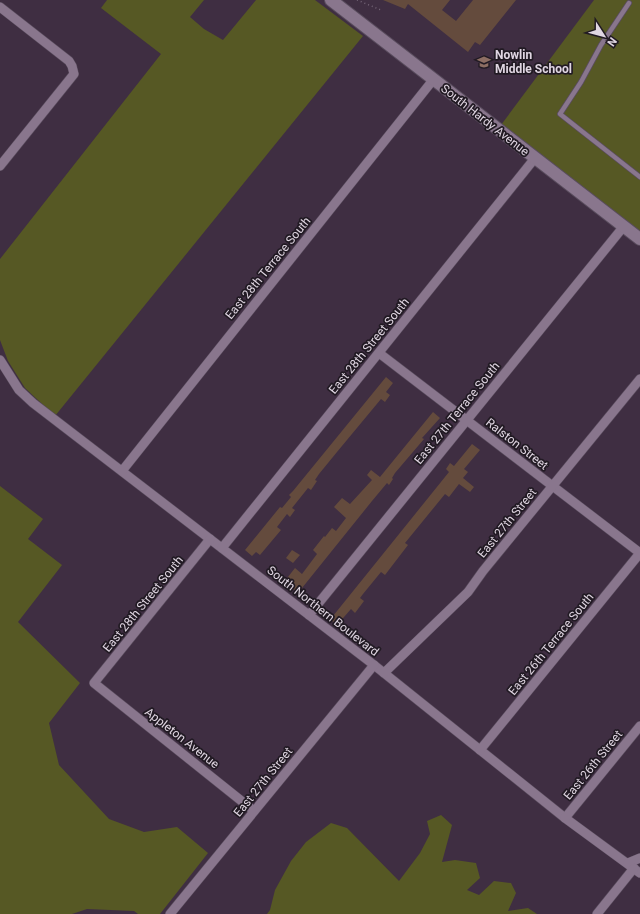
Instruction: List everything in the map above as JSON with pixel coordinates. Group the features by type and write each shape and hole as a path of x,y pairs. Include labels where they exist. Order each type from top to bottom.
{"street":[{"name":"South Hardy Avenue","path":"331,0 640,239"},
{"path":"0,7 69,61 74,74 2,161"},
{"name":"East 28th Terrace South","path":"122,471 433,80"},
{"name":"East 28th Street South","path":"222,548 535,158"},
{"name":"East 27th Terrace South","path":"309,615 624,226"},
{"name":"Ralston Street","path":"379,353 640,553"},
{"name":"South Northern Boulevard","path":"0,360 19,390 33,403 374,665 565,818 634,868"},
{"name":"East 27th Street","path":"384,673 468,592 483,571 640,379"},
{"name":"East 28th Street South","path":"94,683 210,539"},
{"name":"East 26th Terrace South","path":"480,750 640,553"},
{"name":"East 27th Street","path":"170,914 374,665"},
{"name":"Appleton Avenue","path":"94,683 254,811"},
{"name":"East 26th Street","path":"565,818 640,726"},
{"path":"597,914 634,868 640,858"}],"lane":[{"path":"629,3 560,114 640,176"}],"path":[{"path":"357,0 381,10"}],"shaded area":[{"path":"107,0 204,0 190,17 204,29 223,40 256,0 315,0 363,36 55,416 25,388 8,361 0,340 0,259 161,54 101,8"},
{"path":"594,0 640,0 640,233 501,125"},
{"path":"0,486 43,519 28,539 62,565 18,622 80,683 49,723 59,765 109,819 144,832 177,827 208,853 160,914 138,914 134,911 87,909 72,914 0,914"},
{"path":"441,815 452,825 442,862 455,860 476,863 480,878 467,890 479,895 494,881 511,883 516,893 508,911 528,908 537,914 267,914 270,910 275,890 291,861 306,842 331,823 347,828 399,881 420,853 430,834 427,821"}],"building":[{"name":"Nowlin Middle School","path":"383,0 450,0 442,10 456,21 473,0 516,0 480,45 475,42 468,52 408,4 405,9"},
{"path":"386,377 393,383 386,392 390,395 385,402 381,399 319,474 315,480 317,481 311,490 308,488 292,508 295,510 290,517 287,514 277,527 281,530 260,555 256,552 252,556 245,550 280,507 282,508 291,497 289,495"},
{"path":"433,412 440,418 422,438 424,439 395,473 389,485 387,483 298,593 284,582 295,568 302,574 317,554 313,550 324,536 325,537 332,528 336,531 346,518 334,507 342,498 350,504 372,480 367,475 371,470 380,477"},
{"path":"472,444 480,450 464,469 468,472 463,478 474,487 470,492 459,484 449,497 445,494 405,543 408,545 385,575 381,572 363,594 360,598 364,601 355,613 351,609 337,625 331,620 333,616 449,472 446,469 450,463 454,466"},
{"path":"292,550 300,555 293,563 286,558"}],"place":[{"name":"Nowlin Middle School","path":"484,62"}]}
